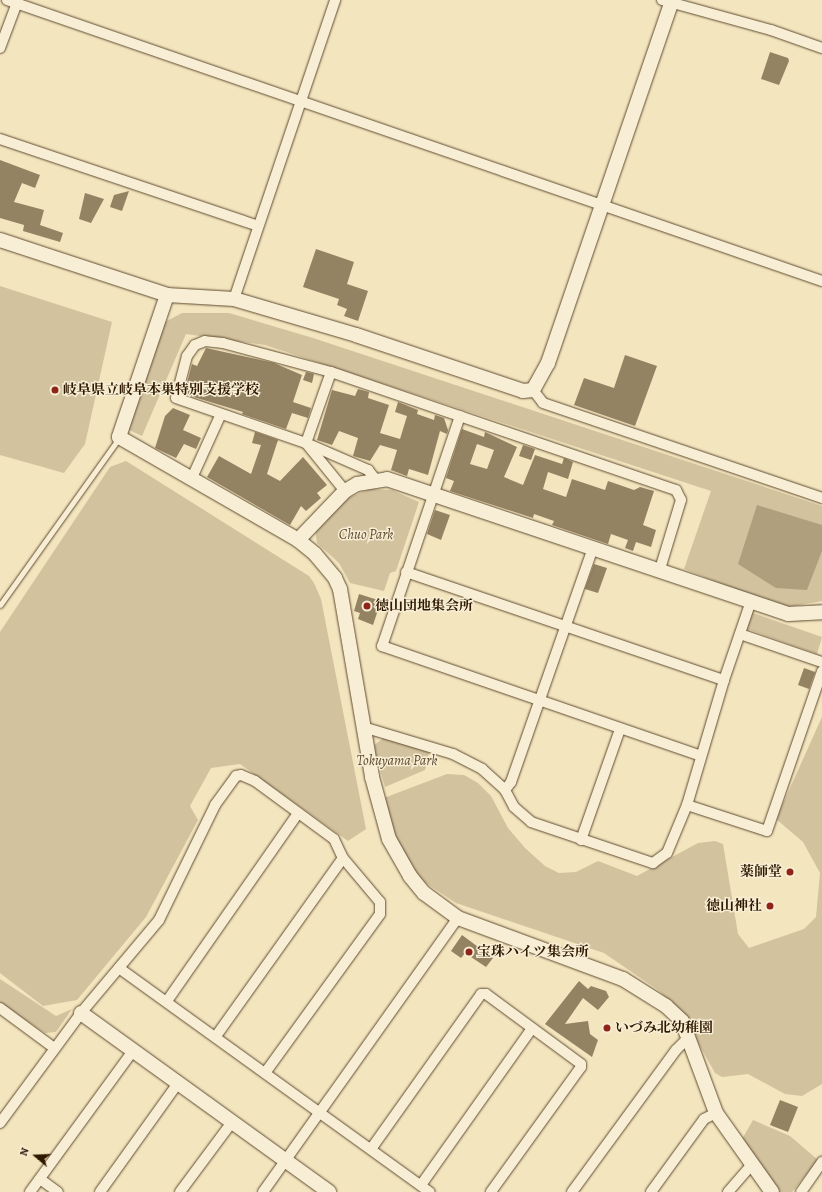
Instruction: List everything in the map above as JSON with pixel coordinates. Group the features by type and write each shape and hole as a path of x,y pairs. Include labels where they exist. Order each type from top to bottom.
{"street":[{"path":"234,299 335,0"},
{"path":"0,48 14,1 822,281"},
{"path":"533,390 548,363 602,206 668,1 771,30 822,48"},
{"path":"0,139 258,226"},
{"path":"0,240 168,295 234,299 356,334 523,391 533,390"},
{"path":"168,295 119,437 191,480 298,540 328,568 340,589 372,777 397,855 424,893 458,918 641,988 682,1021 716,1113 772,1192"},
{"path":"376,480 368,470 306,443 176,398 187,356 195,345 205,341 223,342 331,372 676,490 681,500 660,569"},
{"path":"306,443 331,372"},
{"path":"533,390 543,403 822,498"},
{"path":"191,480 221,414"},
{"path":"460,416 431,493 382,646 701,756"},
{"path":"306,443 345,491"},
{"path":"298,540 345,491 376,480 386,479 660,569 788,614 822,612"},
{"path":"505,790 511,782 564,626 593,548"},
{"path":"406,572 724,680"},
{"path":"363,727 453,754 482,769 505,790 514,806 531,822 652,863 667,853 687,805 724,680 751,601"},
{"path":"740,634 822,662"},
{"path":"687,805 767,831 822,671"},
{"path":"582,840 620,728"},
{"path":"0,1123 81,1013 159,920 215,805 236,776 254,782 334,838 343,858 380,902 380,914 265,1073"},
{"path":"167,1001 298,813"},
{"path":"216,1036 343,858"},
{"path":"263,1192 458,918"},
{"path":"120,968 430,1192"},
{"path":"371,1149 481,994 486,994 581,1064 581,1067 492,1192"},
{"path":"0,1008 54,1048"},
{"path":"81,1013 329,1192"},
{"path":"421,1185 532,1028"},
{"path":"572,1192 676,1050 689,1037"},
{"path":"30,1192 133,1051"},
{"path":"100,1192 178,1083"},
{"path":"651,1192 704,1119 716,1113"},
{"path":"180,1192 232,1122"},
{"path":"801,1192 822,1162"},
{"path":"728,1192 752,1164"},
{"path":"40,1179 58,1192"}],"lane":[{"path":"0,605 119,437"}],"green space":[{"name":"岐阜県立岐阜本巣特別支援学校","path":"0,286 112,322 85,444 64,473 0,455"},
{"path":"182,313 229,313 313,338 822,506 822,601 783,608 684,569 711,491 265,345 186,334 142,436 127,429 163,323"},
{"path":"126,461 309,576 314,583 321,599 366,829 348,841 240,764 211,768 190,806 198,820 146,917 77,1000 43,1006 0,973 0,632 110,467"},
{"name":"Chuo Park","path":"370,489 392,490 419,502 396,571 390,573 384,591 350,583 339,563 317,543 315,529 348,498"},
{"path":"750,612 822,637 817,654 744,628"},
{"path":"822,717 822,1084 802,1096 785,1094 748,1074 722,1077 715,1073 680,1010 658,990 604,953 456,903 418,878 389,827 384,798 447,774 464,775 478,783 491,796 508,828 525,848 545,866 559,873 576,872 598,861 637,876 698,843 715,841 723,844 738,934 749,948 804,929 816,917 820,873 803,842 776,819"},
{"name":"Tokuyama Park","path":"385,737 429,752 425,770 385,787 373,746"},
{"path":"0,979 56,1016 72,1009 56,1032 45,1033 0,1003"},
{"path":"753,1120 790,1136 818,1160 792,1192 779,1192 741,1141"}],"shaded area":[{"path":"757,505 822,525 822,551 807,590 776,588 738,564"}],"building":[{"path":"770,52 788,58 789,61 779,85 761,79"},
{"path":"0,160 40,175 35,188 22,183 14,202 44,210 40,225 63,233 60,242 23,231 24,225 0,218"},
{"path":"129,191 122,211 110,207 114,195"},
{"path":"85,193 104,199 91,223 79,219"},
{"path":"316,249 354,262 347,284 368,291 358,321 344,316 347,309 337,305 339,299 303,287"},
{"path":"206,348 274,363 302,375 293,402 311,408 308,418 292,413 286,429 242,414 243,412 184,394 192,364 197,366"},
{"path":"625,355 657,366 635,426 574,405 584,378 614,388"},
{"path":"306,372 314,374 312,383 303,380"},
{"path":"358,389 369,392 368,398 389,405 380,433 400,439 407,416 395,412 398,402 418,410 417,414 434,420 435,415 444,418 448,430 447,434 440,431 428,475 409,469 407,476 391,470 397,450 380,445 370,461 353,456 358,438 339,431 332,445 317,440 332,390 355,396"},
{"path":"173,408 190,415 183,430 201,438 196,449 184,444 176,458 155,448 165,416"},
{"path":"462,429 484,437 485,432 517,447 504,477 523,485 535,455 562,464 564,458 573,462 568,479 548,472 543,489 566,497 572,479 605,490 608,481 634,490 640,487 654,491 643,525 656,530 651,547 636,542 633,551 625,548 628,540 611,534 608,544 552,525 554,521 534,514 533,518 450,491 454,481 446,478","holes":["477,444 494,450 487,469 470,464"]},
{"path":"255,432 278,440 267,474 280,481 303,457 327,485 317,493 321,498 306,511 301,506 290,525 207,477 219,456 251,474 261,445 252,443"},
{"path":"523,445 535,449 531,460 519,456"},
{"path":"435,510 450,515 441,540 427,534"},
{"path":"594,564 607,568 598,593 585,589"},
{"name":"徳山団地集会所","path":"359,594 381,601 373,625 358,619 360,613 354,611"},
{"path":"804,668 815,672 809,689 798,685"},
{"name":"宝珠ハイツ集会所","path":"462,935 493,958 486,967 465,953 461,958 451,951"},
{"path":"579,981 588,989 591,986 606,991 609,997 598,1010 583,998 565,1024 588,1021 590,1034 598,1040 592,1057 545,1024"},
{"path":"780,1100 798,1107 788,1132 770,1125"}],"place":[{"name":"岐阜県立岐阜本巣特別支援学校","path":"55,390"},
{"name":"徳山団地集会所","path":"367,606"},
{"name":"薬師堂","path":"790,872"},
{"name":"徳山神社","path":"770,906"},
{"name":"宝珠ハイツ集会所","path":"469,952"},
{"name":"いづみ北幼稚園","path":"607,1028"}]}
